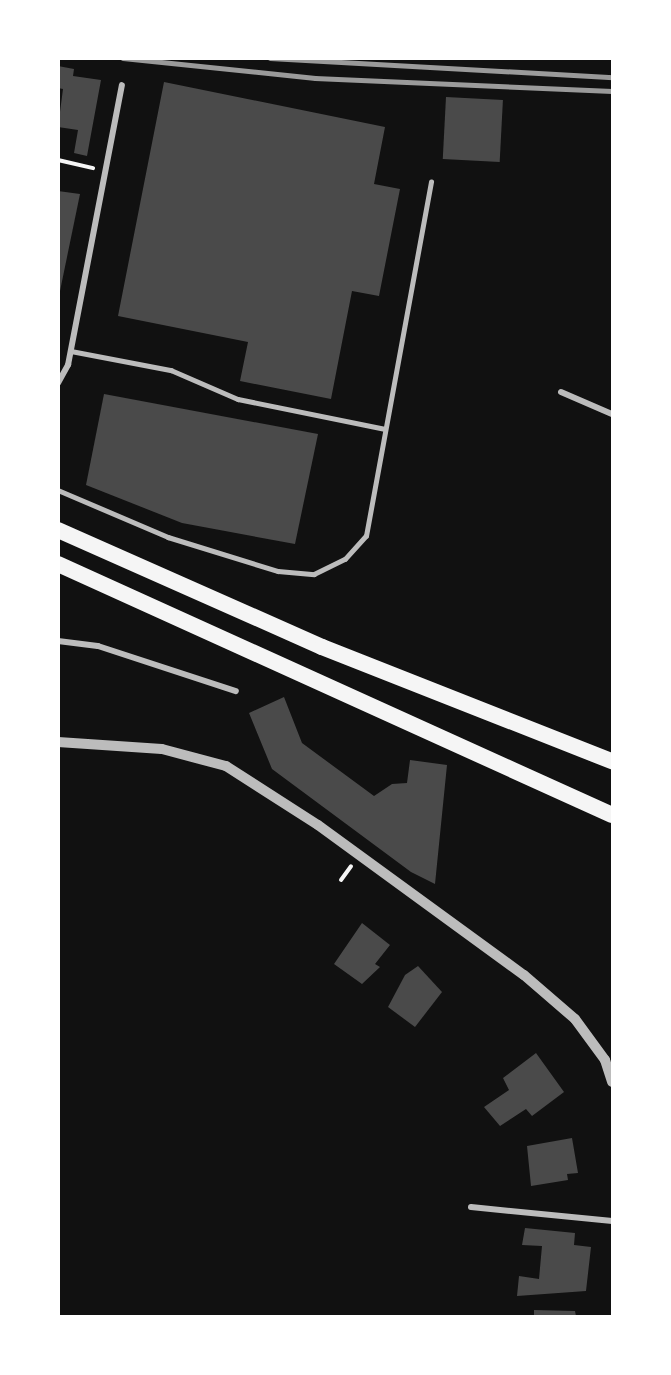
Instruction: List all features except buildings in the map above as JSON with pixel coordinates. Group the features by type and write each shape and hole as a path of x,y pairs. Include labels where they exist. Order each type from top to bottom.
{"highway":[{"path":"58,530 322,647 612,761"},
{"path":"58,564 612,815"}],"street":[{"path":"58,382 71,351 122,85"},
{"path":"561,392 612,414"},
{"path":"58,641 98,646 237,691"},
{"path":"58,742 162,749 226,766 318,825 524,975 575,1019 605,1060 612,1082"},
{"path":"471,1208 612,1221"}],"lane":[{"path":"58,490 168,537 278,571 314,574 345,560 366,536 431,182"},
{"path":"71,351 171,370 238,399 385,429"}],"path":[{"path":"58,160 105,170"}],"railway":[{"path":"123,58 315,78 612,91"},
{"path":"270,58 612,77"}]}
